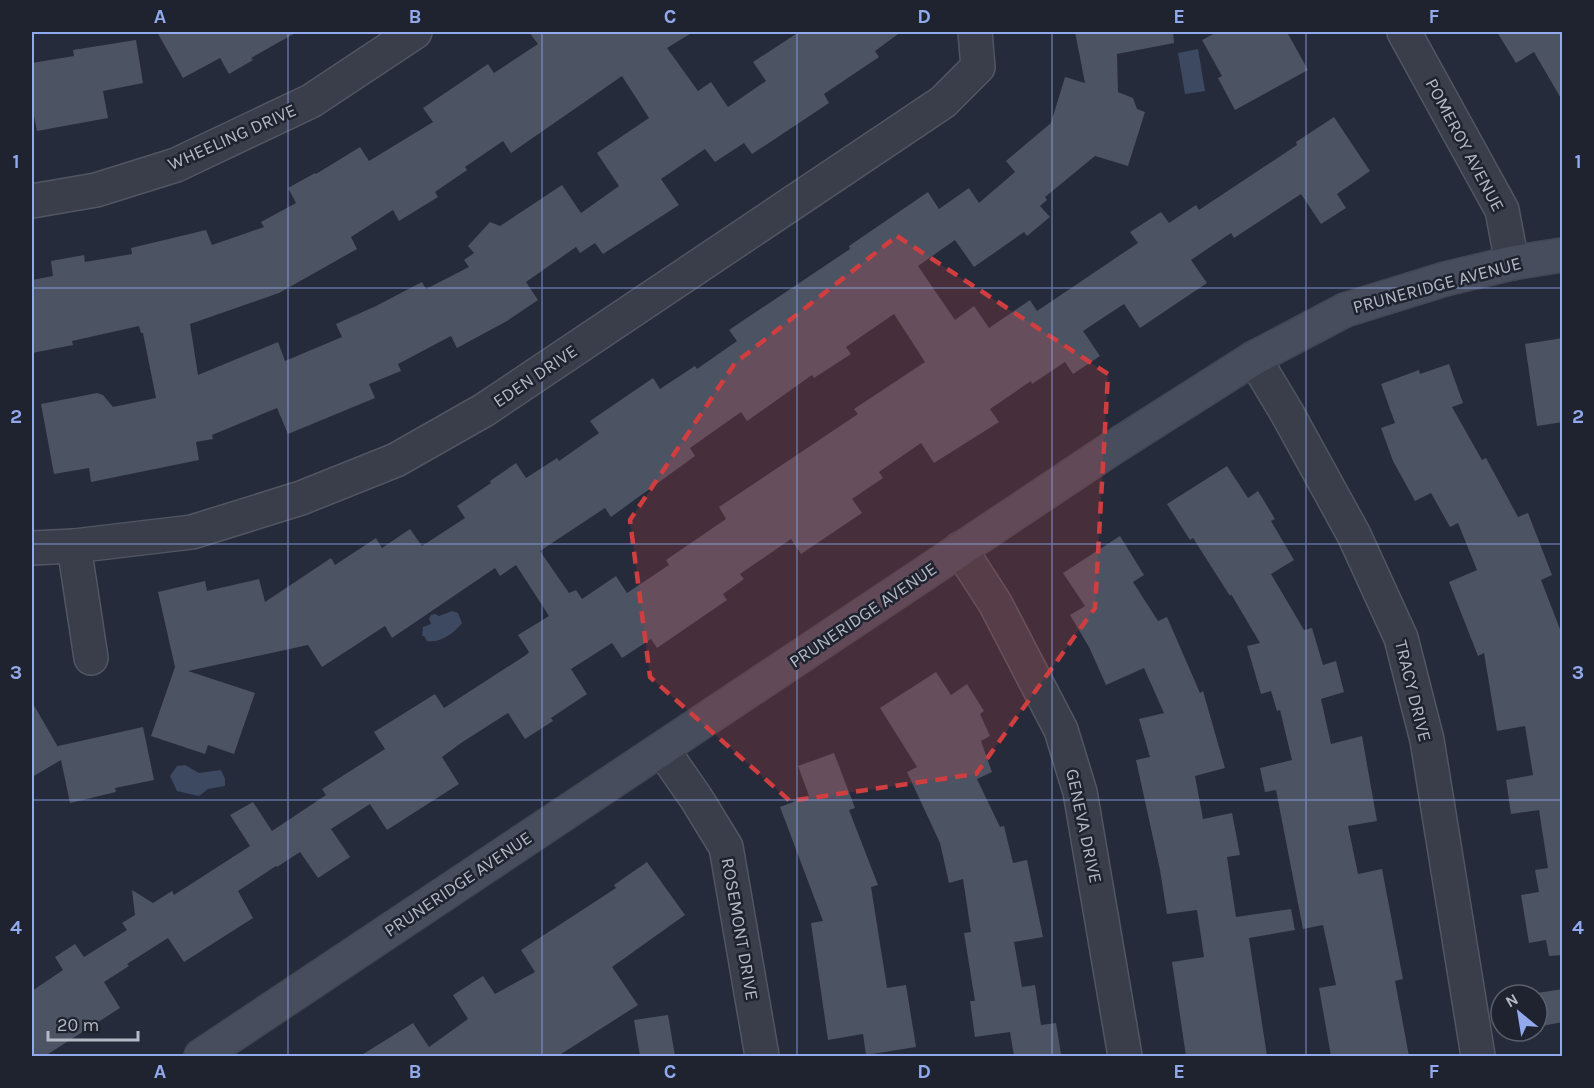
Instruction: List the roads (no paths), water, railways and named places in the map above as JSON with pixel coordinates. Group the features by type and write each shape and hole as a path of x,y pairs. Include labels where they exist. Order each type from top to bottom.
{"main road":[{"name":"PRUNERIDGE AVENUE","path":"201,1056 960,549 1254,358 1345,310 1446,279 1512,263 1563,255"}],"street":[{"name":"WHEELING DRIVE","path":"32,201 96,190 176,165 311,101 416,32"},
{"name":"EDEN DRIVE","path":"32,548 74,546 192,532 301,498 396,460 484,410 943,102 978,67 975,32"},
{"name":"POMEROY AVENUE","path":"1404,32 1502,210 1512,263"},
{"name":"TRACY DRIVE","path":"1254,358 1354,535 1401,638 1427,740 1478,1056"},
{"path":"74,546 92,658"},
{"name":"GENEVA DRIVE","path":"960,549 1000,612 1061,730 1080,792 1125,1056"},
{"name":"ROSEMONT DRIVE","path":"662,749 726,847 762,1056"}],"water":[{"path":"1198,49 1205,91 1185,94 1178,53"},
{"path":"452,611 458,613 462,623 455,631 437,641 427,641 422,636 423,627 431,624 429,619 431,615 439,616"},
{"path":"185,765 199,773 221,770 225,786 208,789 199,796 177,791 170,776 177,766"}]}
